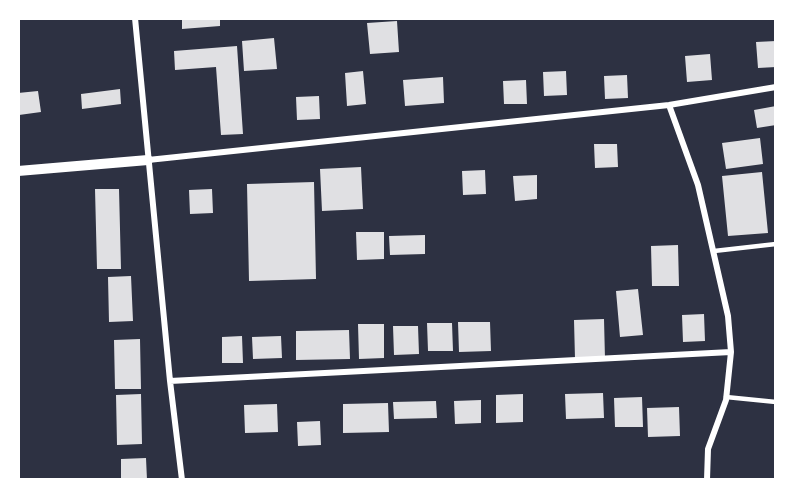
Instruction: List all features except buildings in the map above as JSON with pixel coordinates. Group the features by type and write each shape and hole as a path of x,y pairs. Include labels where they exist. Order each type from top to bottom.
{"street":[{"path":"135,18 170,381 182,480"},
{"path":"18,171 148,160 669,105 776,87"},
{"path":"669,105 698,185 729,316 731,352 726,397 708,448 707,480"},
{"path":"170,381 731,352"}],"lane":[{"path":"714,251 776,244"},
{"path":"726,397 776,402"}]}
